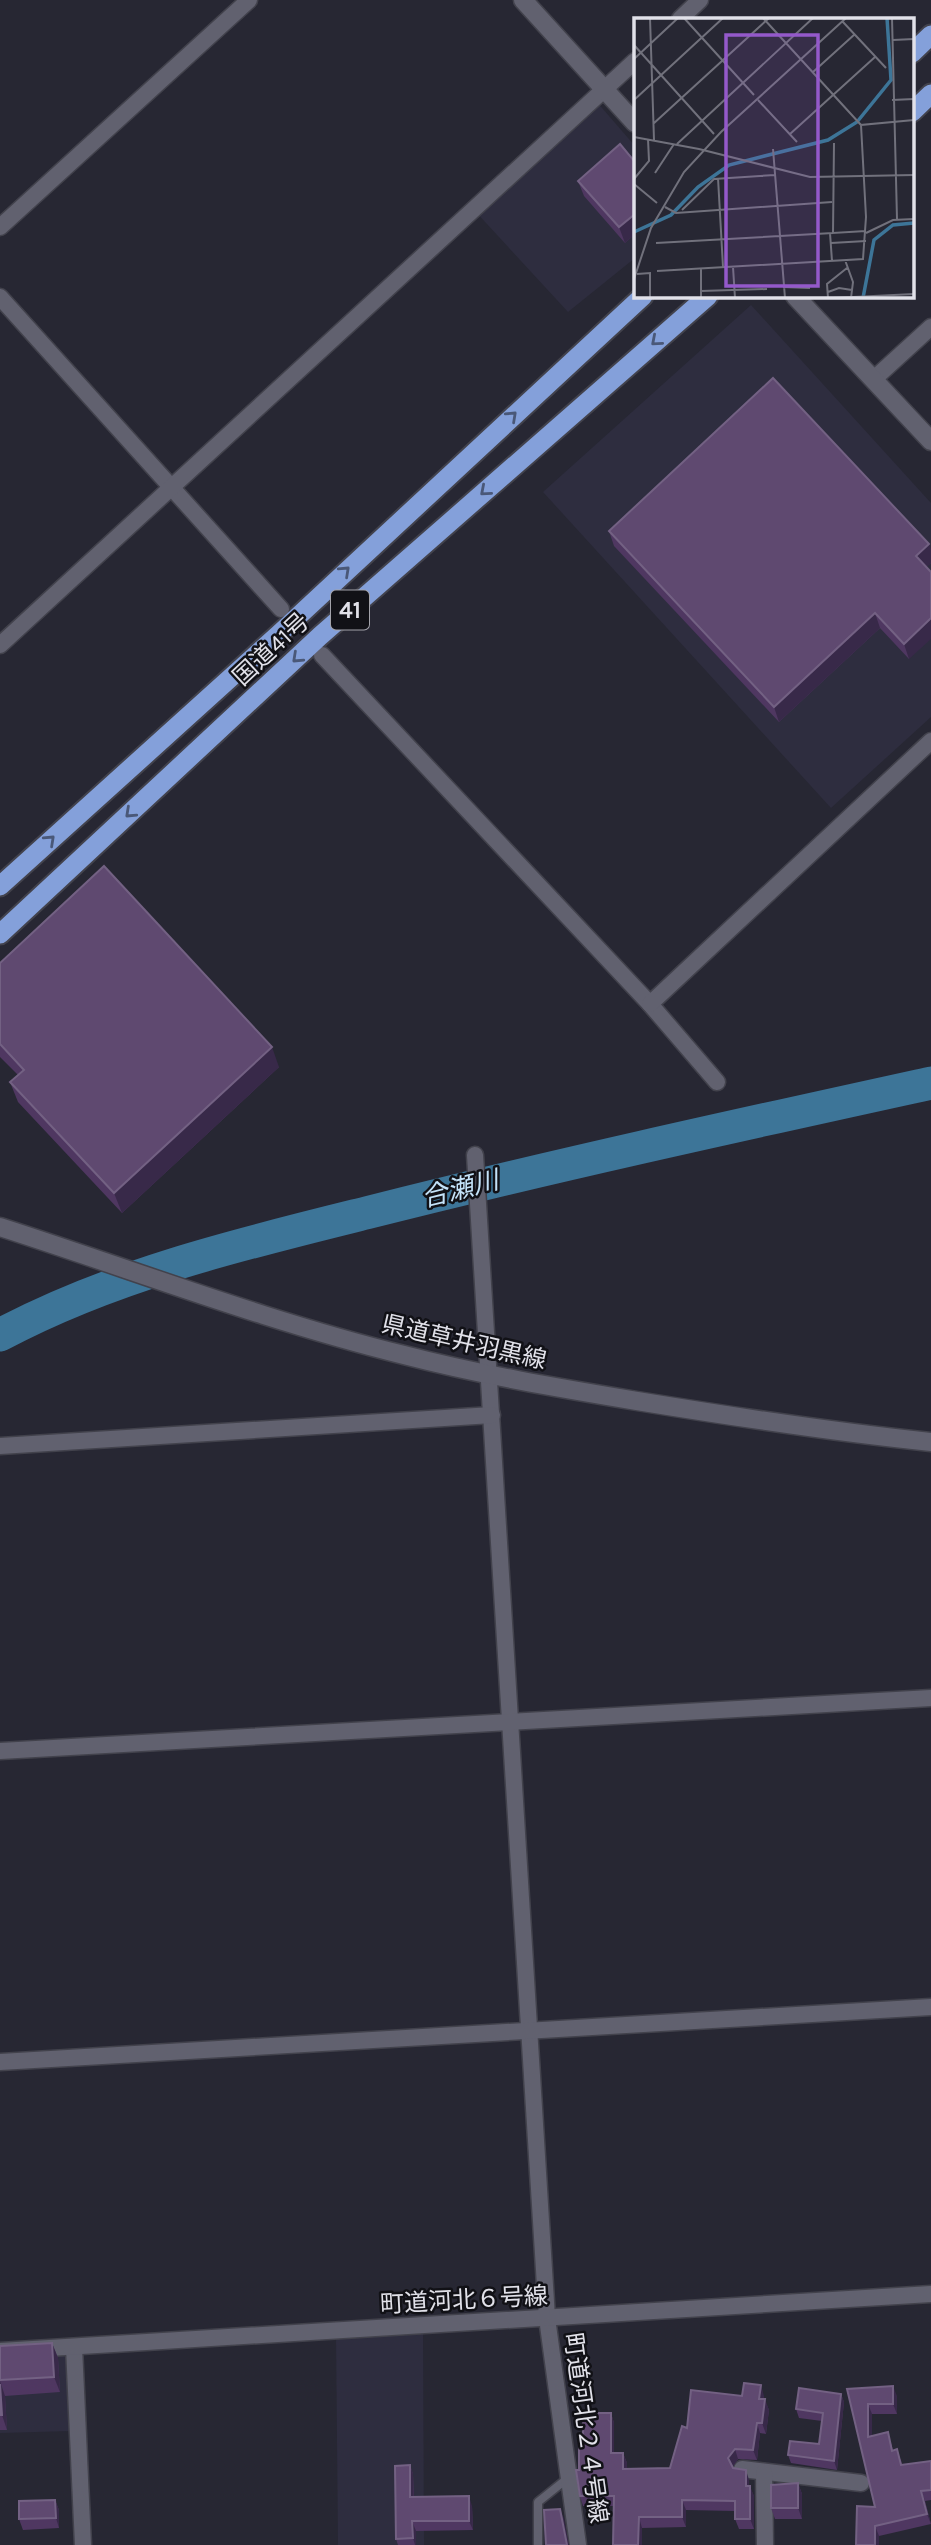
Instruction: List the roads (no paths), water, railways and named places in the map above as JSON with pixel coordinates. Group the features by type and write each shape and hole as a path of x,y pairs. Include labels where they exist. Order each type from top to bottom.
{"highway":[{"path":"914,50 931,35"},
{"path":"914,109 931,94"},
{"name":"国道41号","path":"0,886 279,634 641,298"},
{"name":"国道41号","path":"0,934 320,636 706,298"}],"main road":[{"path":"523,0 634,122"},
{"path":"796,298 875,378 931,441"},
{"name":"県道草井羽黒線","path":"0,1227 178,1289 390,1352 489,1375 818,1429 931,1442"}],"street":[{"path":"0,227 248,0"},
{"path":"681,18 700,0"},
{"path":"0,645 634,62"},
{"path":"0,297 281,609"},
{"path":"875,378 931,327"},
{"path":"322,654 650,1004 717,1082"},
{"path":"650,1004 931,741"},
{"name":"町道河北２４号線","path":"475,1155 547,2318 578,2545"},
{"path":"0,1446 492,1415"},
{"path":"0,1751 931,1698"},
{"path":"0,2062 931,2007"},
{"name":"町道河北６号線","path":"0,2351 931,2294"},
{"path":"74,2347 83,2545"},
{"path":"742,2469 862,2483"},
{"path":"764,2472 765,2545"}],"lane":[{"path":"538,2545 538,2502 570,2476"}],"waterway":[{"name":"合瀬川","path":"0,1335 88,1294 228,1248 510,1178 931,1083"}]}
